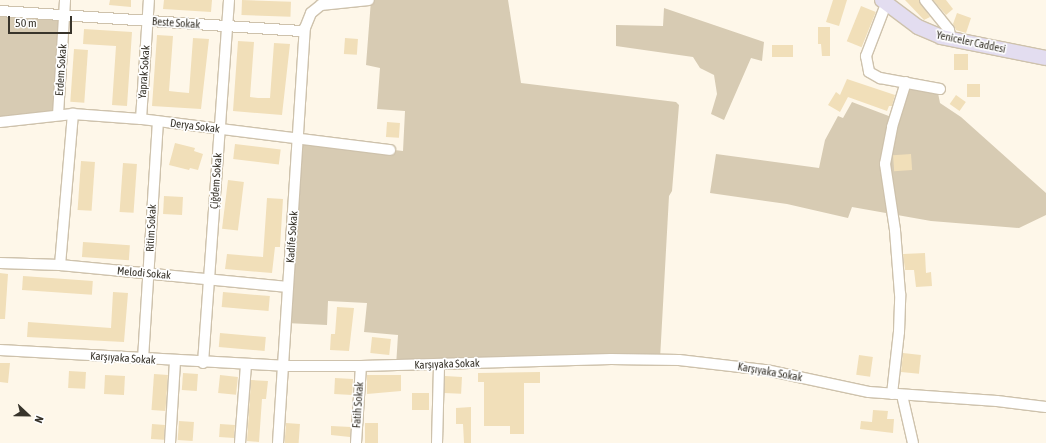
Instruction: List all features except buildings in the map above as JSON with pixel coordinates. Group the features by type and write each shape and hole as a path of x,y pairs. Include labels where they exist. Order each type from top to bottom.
{"street":[{"name":"Erdem Sokak","path":"58,115 65,0"},
{"name":"Yaprak Sokak","path":"140,119 149,0"},
{"name":"Çiğdem Sokak","path":"203,363 229,0"},
{"path":"304,31 309,16 321,5 369,0"},
{"path":"925,0 949,30 951,40"},
{"path":"884,2 866,56 866,68 880,78 940,89"},
{"name":"Yeniceler Caddesi","path":"884,2 918,27 951,40 1046,58"},
{"name":"Beste Sokak","path":"0,11 304,31"},
{"name":"Kadife Sokak","path":"278,443 304,31"},
{"path":"906,82 892,127 885,164 895,230 900,299 897,395 913,443"},
{"path":"60,265 73,114"},
{"name":"Derya Sokak","path":"0,122 73,114 158,121 390,150"},
{"name":"Ritim Sokak","path":"143,359 158,121"},
{"name":"Melodi Sokak","path":"0,262 60,265 288,287"},
{"name":"Karşıyaka Sokak","path":"0,350 203,363 284,366 439,365 612,359 679,360 766,370 869,392 997,401 1046,407"},
{"path":"170,443 175,361"},
{"path":"240,443 246,364"},
{"path":"437,443 439,365"},
{"name":"Fatih Sokak","path":"356,443 361,366"}],"shaded area":[{"path":"371,0 508,0 521,83 676,102 679,105 672,191 669,196 660,359 396,366 398,335 364,332 367,303 328,301 327,325 286,323 298,139 403,151 405,111 377,109 380,68 366,65"},
{"path":"664,8 764,42 762,61 751,58 724,120 711,114 717,94 714,75 700,68 693,57 616,46 616,25 663,26"},
{"path":"0,11 65,16 58,115 0,122"},
{"path":"906,82 937,88 940,103 961,117 1046,193 1046,215 1019,228 931,221 852,207 848,218 787,204 710,193 716,154 819,168 825,140 838,116 843,118 852,102 894,118"}]}
